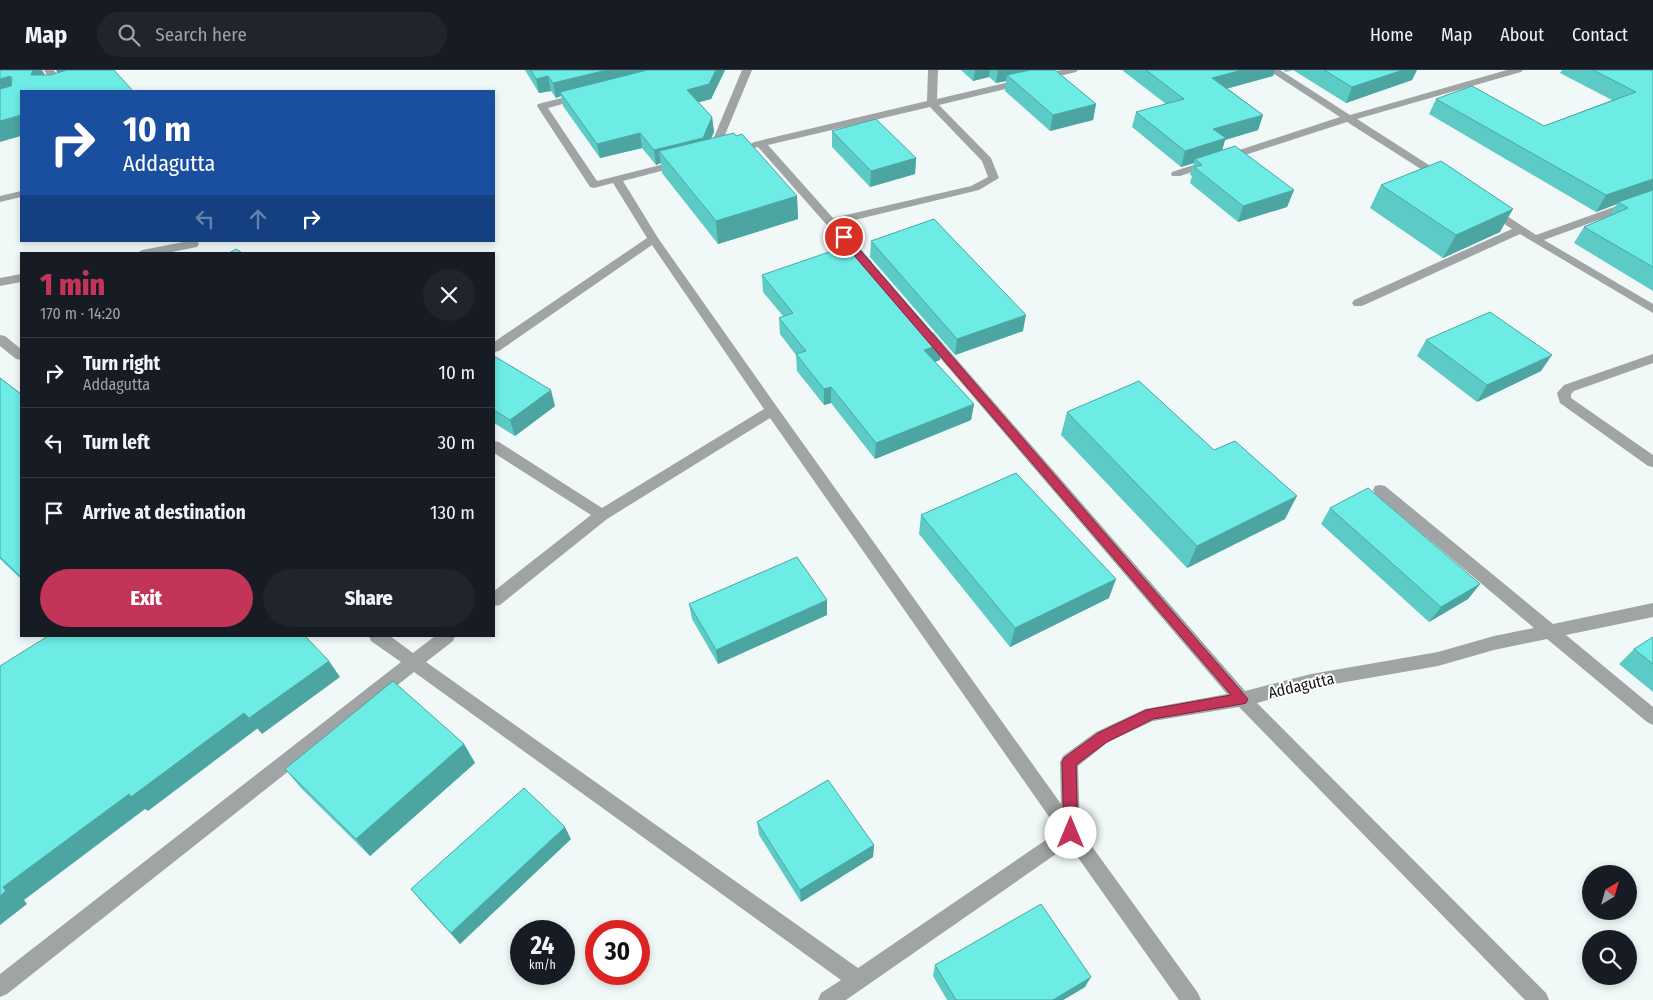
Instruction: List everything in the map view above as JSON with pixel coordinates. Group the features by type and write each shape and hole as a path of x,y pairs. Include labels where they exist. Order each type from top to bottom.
{"street":[{"path":"49,70 64,87 52,90"},
{"path":"702,158 748,70"},
{"path":"831,222 975,188 994,178 987,160 932,103 934,70"},
{"path":"744,148 1074,70"},
{"path":"1273,70 1455,187"},
{"path":"1176,174 1349,118 1518,70"},
{"path":"588,95 542,106 594,185 728,151"},
{"path":"760,144 876,275"},
{"path":"616,179 653,239 772,410 1190,1000"},
{"path":"0,199 20,194"},
{"path":"1535,239 1653,196"},
{"path":"1480,203 1535,239 1653,310"},
{"path":"1358,303 1521,229"},
{"path":"495,347 653,239"},
{"path":"152,252 194,244"},
{"path":"0,282 20,278"},
{"path":"922,328 1242,699 1539,1000"},
{"path":"0,339 20,355"},
{"path":"1653,358 1569,388 1564,392 1565,400 1653,462"},
{"path":"495,599 602,515 772,410"},
{"path":"495,447 602,515"},
{"path":"1380,490 1653,717"},
{"name":"Addagutta","path":"1071,833 1069,762 1102,737 1151,714 1242,699 1320,680 1438,659 1494,643 1653,610"},
{"path":"378,637 858,980"},
{"path":"0,987 446,637"},
{"path":"828,1000 1071,833"}],"building":[{"path":"0,70 33,70 31,75 50,75 67,70 114,70 132,90 20,90 20,115 0,121 0,89 11,86 12,78 10,76 0,79"},
{"path":"531,70 607,70 553,83 548,76 536,79"},
{"path":"647,70 716,70 709,84 687,90 712,117 703,138 654,150 640,133 597,144 560,92"},
{"path":"1030,70 1055,70 1096,104 1053,115 1007,75"},
{"path":"1146,70 1242,70 1212,78 1263,115 1213,129 1226,138 1185,151 1136,112 1184,99"},
{"path":"1324,70 1403,70 1352,87"},
{"path":"1593,70 1653,70 1653,179 1606,195 1436,99 1472,86 1544,126 1636,92"},
{"path":"876,119 916,158 871,171 832,131"},
{"path":"734,133 736,136 742,134 797,196 716,221 659,151"},
{"path":"1235,146 1294,190 1243,206 1194,167 1202,165 1195,159"},
{"path":"1441,161 1513,209 1456,235 1381,185"},
{"path":"1653,190 1653,267 1584,227 1628,208 1618,202"},
{"path":"934,219 1026,315 957,339 871,241"},
{"path":"857,246 942,344 924,350 974,404 876,443 831,387 824,389 796,354 806,351 779,318 793,313 762,275 835,250 837,252"},
{"path":"1490,312 1552,355 1487,385 1426,340"},
{"path":"495,357 551,390 510,420 495,411"},
{"path":"0,378 20,393 20,576 0,557"},
{"path":"1139,381 1214,450 1235,441 1297,496 1197,546 1067,412"},
{"path":"1016,473 1116,579 1015,628 921,515"},
{"path":"1368,488 1480,584 1441,607 1330,508"},
{"path":"797,557 827,600 716,650 689,604"},
{"path":"46,637 306,637 329,661 249,718 244,713 131,797 129,794 3,887 6,891 0,896 0,666"},
{"path":"1653,637 1653,664 1634,649"},
{"path":"393,681 464,744 356,839 285,769"},
{"path":"828,780 874,845 800,890 757,822"},
{"path":"524,788 565,827 451,933 411,889"},
{"path":"1041,904 1091,977 1053,1000 956,1000 935,965"}],"route":[{"path":"844,237 1242,699 1151,714 1102,737 1069,762 1071,833"}]}
